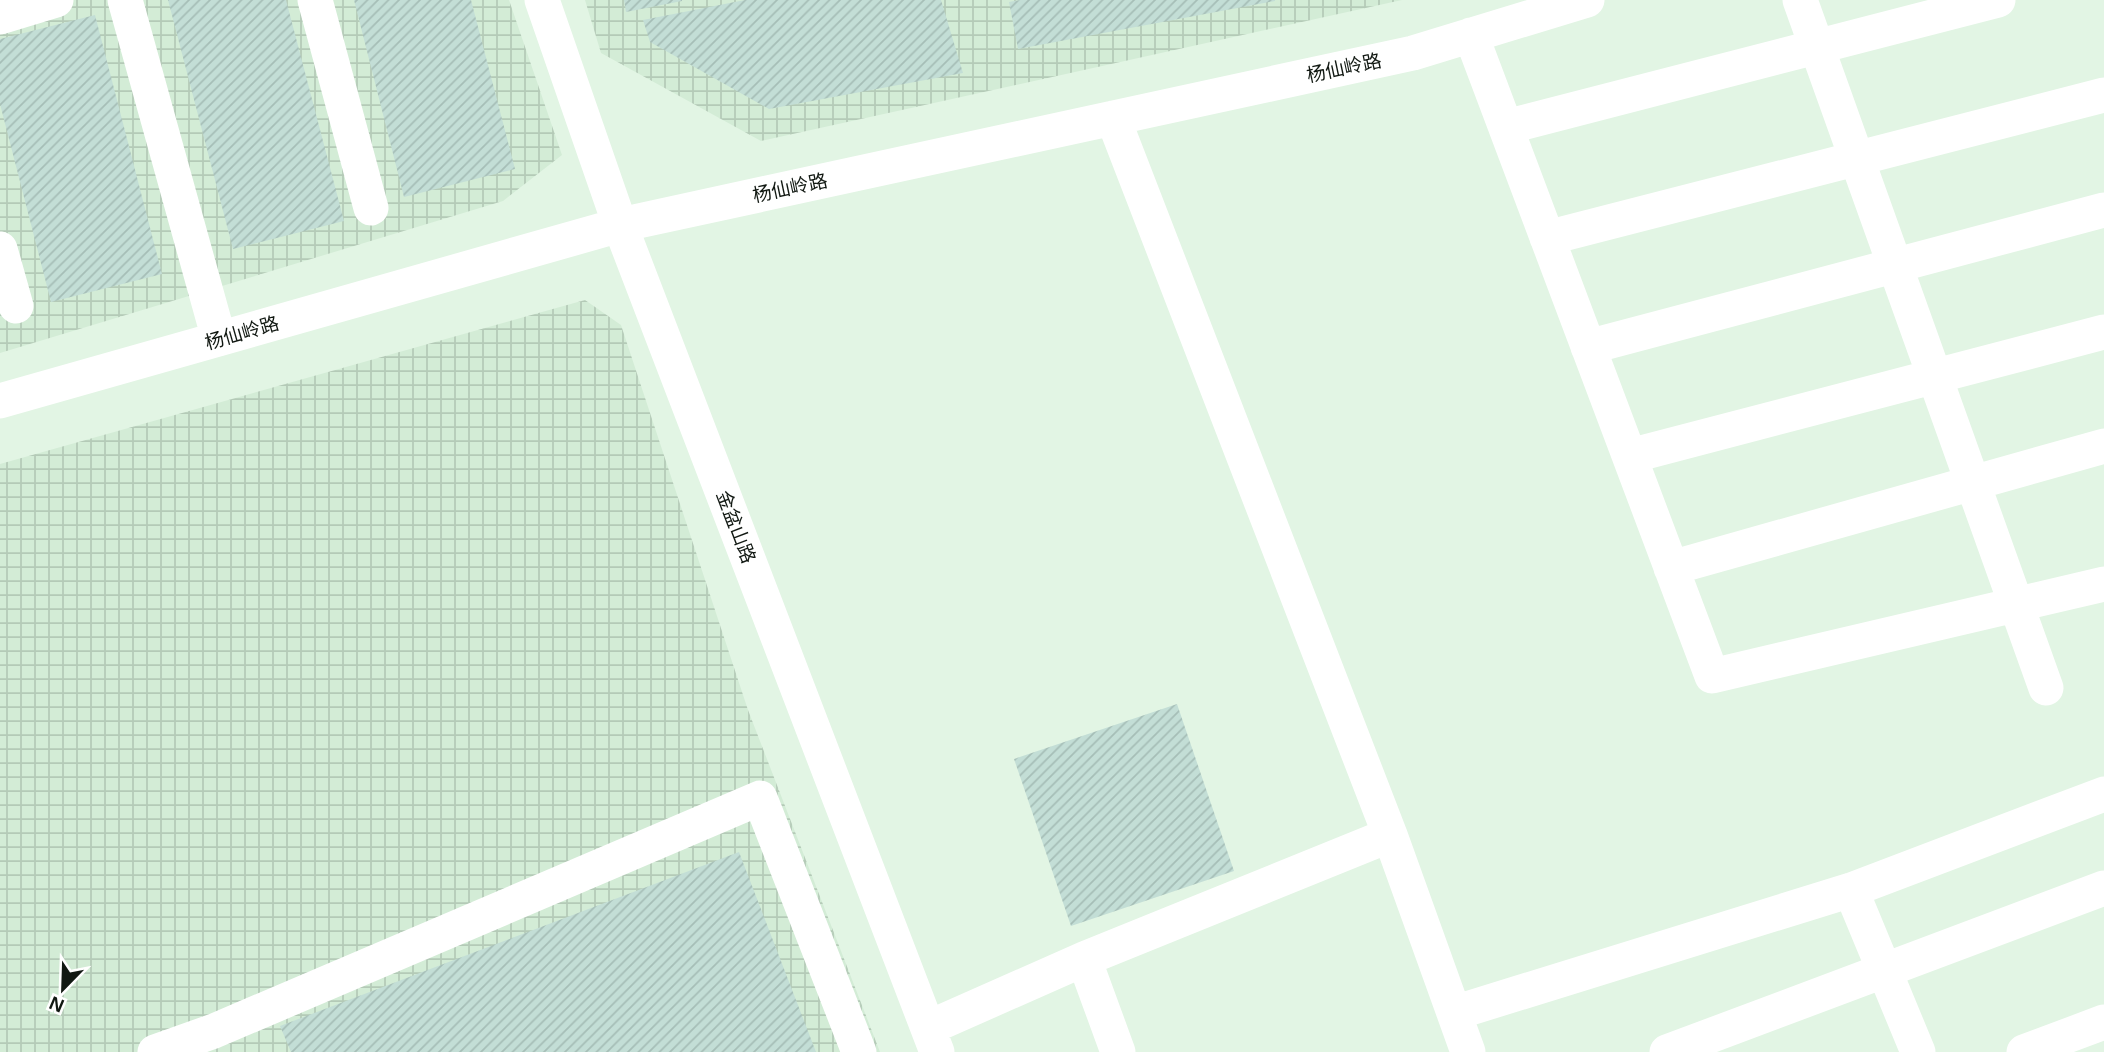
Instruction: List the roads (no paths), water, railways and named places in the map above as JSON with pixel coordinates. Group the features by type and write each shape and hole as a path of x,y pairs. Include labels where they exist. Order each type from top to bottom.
{"street":[{"path":"0,17 56,0"},
{"path":"125,0 219,339"},
{"path":"315,0 371,208"},
{"name":"金盆山路","path":"542,0 620,225 933,1040"},
{"name":"杨仙岭路","path":"0,401 620,225 1413,53 1587,0"},
{"path":"1800,0 2046,688"},
{"path":"1506,127 1998,0"},
{"path":"1471,35 1712,676 2104,584"},
{"path":"1547,238 2104,95"},
{"path":"1113,118 1390,835 1468,1052"},
{"path":"1588,347 2104,211"},
{"path":"0,249 16,306"},
{"path":"1630,456 2104,332"},
{"path":"1671,568 2104,446"},
{"path":"1454,1013 1851,890 2104,794"},
{"path":"155,1052 218,1042 760,798 859,1052"},
{"path":"933,1040 1084,959 1390,835"},
{"path":"1667,1052 2104,888"},
{"path":"1851,890 1918,1052"},
{"path":"1084,959 1118,1052"},
{"path":"2024,1052 2104,1022"}]}
